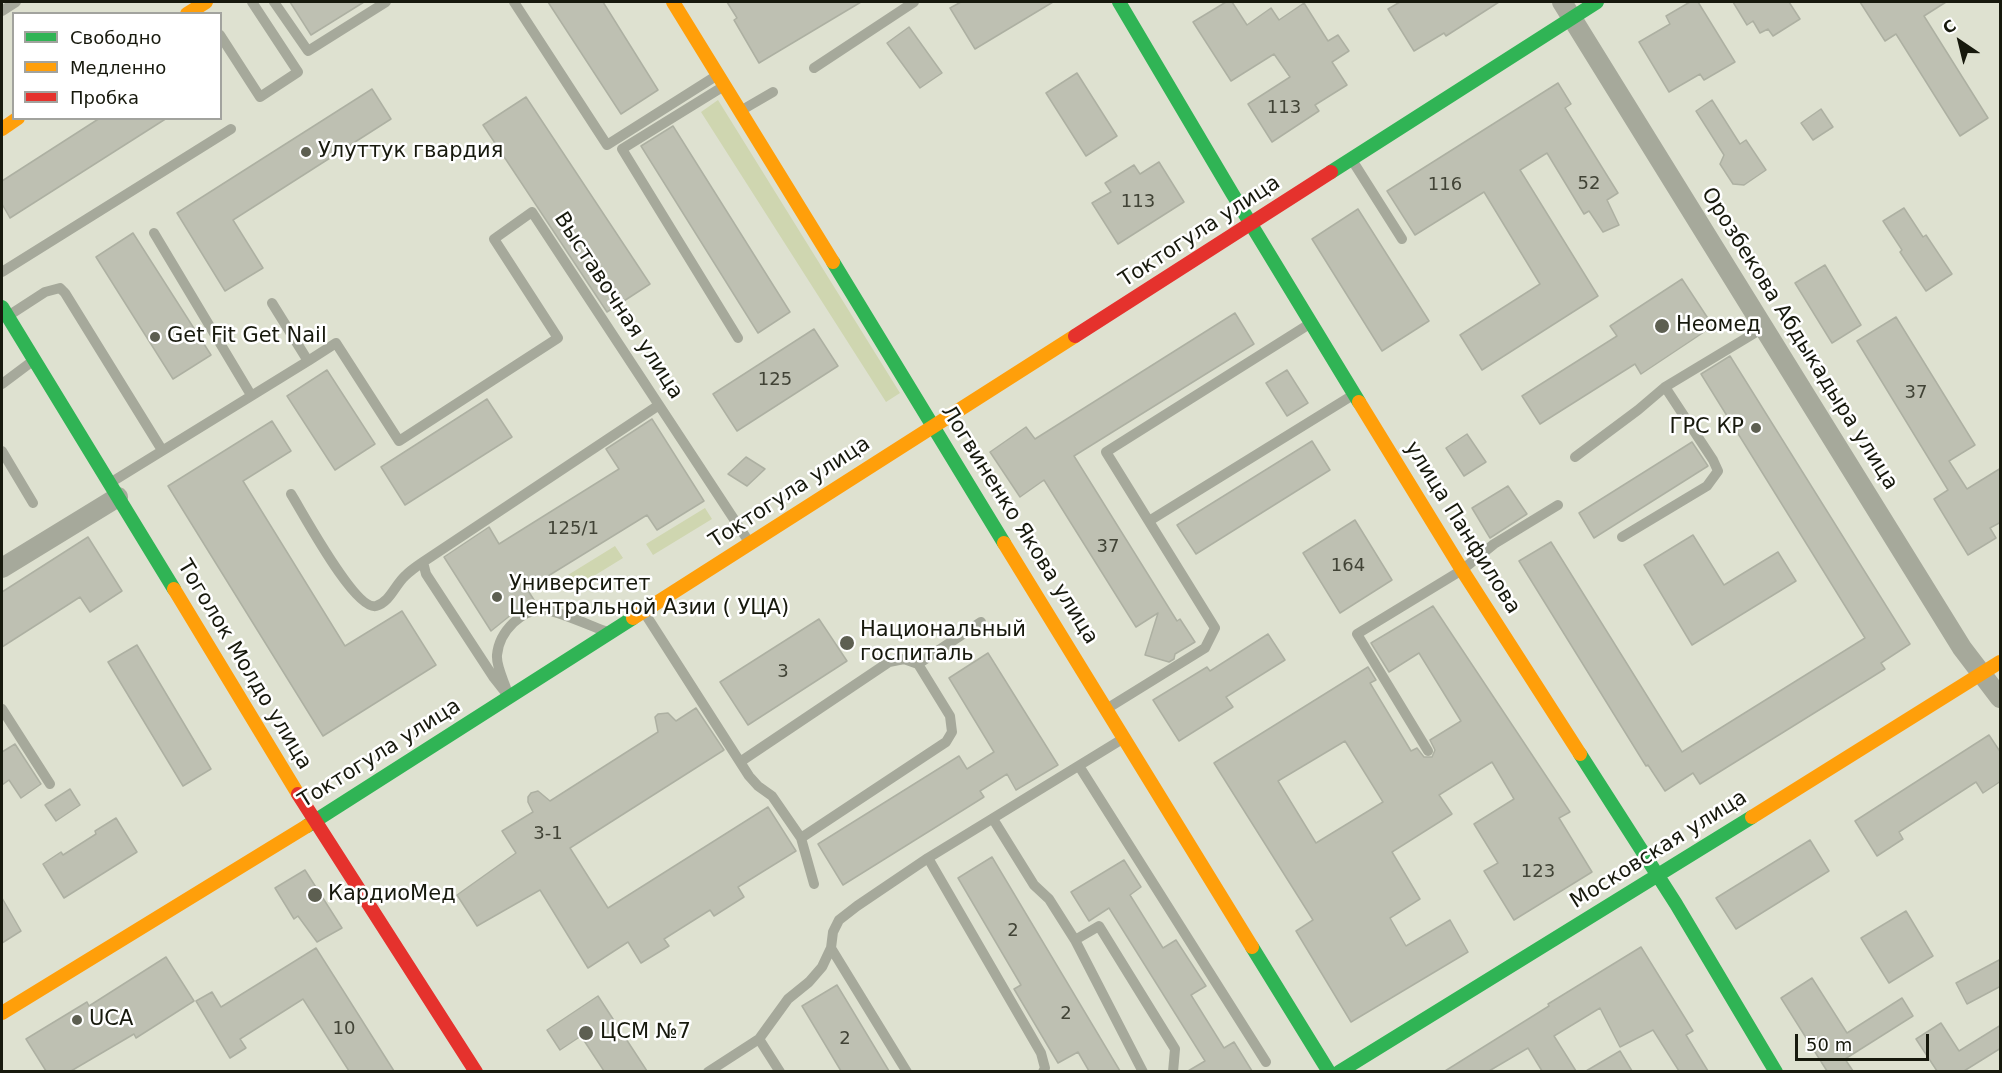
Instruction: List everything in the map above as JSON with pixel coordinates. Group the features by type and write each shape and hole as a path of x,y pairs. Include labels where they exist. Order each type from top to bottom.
{"main road":[{"name":"Логвиненко Якова улица","path":"673,2 1329,1071"},
{"name":"улица Панфилова","path":"1119,2 1462,570 1658,876 1776,1071"},
{"name":"Токтогула улица","path":"2,1013 314,822 1252,224 1351,160 1567,10 1597,2"},
{"path":"2,129 15,120"},
{"name":"Тоголок Молдо улица","path":"4,312 314,822 476,1071"},
{"name":"Московская улица","path":"1339,1071 2001,662"}],"street":[{"name":"Орозбекова Абдыкадыра улица","path":"1567,10 1956,638 2001,698"},
{"path":"2,568 114,490"}],"lane":[{"path":"2,11 16,2"},
{"path":"222,38 260,96 298,72 252,2"},
{"path":"274,2 308,51 386,2"},
{"path":"514,2 607,145 721,80"},
{"path":"814,68 914,2"},
{"path":"721,80 622,149 738,338"},
{"path":"740,111 773,93"},
{"path":"2,272 231,129"},
{"path":"1351,160 1402,239"},
{"name":"Выставочная улица","path":"308,361 336,343 399,441 558,338 494,239 532,212 750,544"},
{"path":"154,233 251,395"},
{"path":"4,312 45,292 60,288 162,450"},
{"path":"114,490 162,450 308,361 272,303"},
{"path":"1108,708 1205,648 1215,628 1106,452 1312,323"},
{"path":"1575,457 1665,387 1763,328"},
{"path":"2,384 34,360"},
{"path":"1622,537 1707,486 1718,471 1665,387"},
{"path":"1149,521 1355,394"},
{"path":"291,494 347,585 363,602 373,607 389,598 405,576 423,561 659,405"},
{"path":"2,452 33,503"},
{"path":"1428,751 1357,634 1462,570 1494,544 1558,505"},
{"path":"423,561 426,574 494,678 509,697"},
{"path":"509,697 496,658 501,638 509,626 529,612 547,610 610,633"},
{"path":"643,611 740,762 758,786 772,796 801,837 814,884"},
{"path":"918,664 981,622"},
{"path":"740,762 889,662 904,658 918,664 950,716 952,732 946,742 801,837"},
{"path":"2,709 50,784"},
{"path":"708,1071 759,1039 788,999 822,968 831,948 833,932 839,920 928,858 1125,737"},
{"path":"1079,766 1266,1062"},
{"path":"993,819 1034,885 1049,899 1075,940 1143,1071"},
{"path":"928,858 1041,1053 1045,1068 1043,1071"},
{"path":"1075,940 1099,926 1175,1049 1173,1071"},
{"path":"831,948 907,1071"},
{"path":"759,1039 780,1071"}],"green space":[{"path":"718,100 900,393 886,402 701,112"},
{"path":"705,508 712,519 653,555 646,544"},
{"path":"615,546 623,558 576,587 568,575"}],"building":[{"path":"290,2 364,2 311,35"},
{"path":"548,2 603,2 658,90 621,114"},
{"path":"727,2 861,2 759,63 734,20 737,18"},
{"path":"961,2 1053,2 975,49 950,8"},
{"path":"1226,2 1232,2 1247,25 1271,8 1279,20 1304,3 1328,41 1338,35 1349,51 1332,62 1347,85 1315,105 1319,111 1272,142 1248,104 1290,77 1274,54 1231,81 1193,22"},
{"path":"1400,2 1499,2 1446,36 1444,33 1414,51 1388,9"},
{"path":"1690,2 1698,2 1735,62 1704,80 1700,74 1669,92 1639,42 1670,24 1666,16"},
{"path":"1733,2 1789,2 1800,19 1773,36 1768,29 1760,33 1753,21 1747,25"},
{"path":"1860,2 1946,2 1924,16 1988,118 1960,136 1896,34 1885,41"},
{"path":"909,27 942,73 920,88 887,43"},
{"path":"1077,73 1117,136 1086,156 1046,93"},
{"path":"1558,83 1571,104 1565,108 1618,193 1607,200 1619,225 1603,232 1589,211 1584,214 1547,153 1520,170 1598,296 1482,370 1460,335 1540,284 1484,192 1415,235 1387,191"},
{"path":"372,89 391,119 233,220 263,268 225,291 177,213"},
{"path":"526,97 650,284 607,312 483,125"},
{"path":"1712,100 1740,144 1746,140 1766,170 1744,185 1733,184 1720,164 1724,155 1696,111"},
{"path":"1821,109 1833,127 1813,140 1801,123"},
{"path":"97,120 164,120 10,218 2,204 2,181"},
{"path":"673,126 790,312 758,333 641,146"},
{"path":"1159,162 1184,202 1118,244 1092,203 1111,192 1105,183 1134,165 1140,174"},
{"path":"1904,208 1923,237 1926,235 1952,274 1926,291 1883,221"},
{"path":"1358,209 1429,321 1382,351 1312,239"},
{"path":"133,233 211,355 173,379 96,257"},
{"path":"1825,265 1861,325 1832,343 1795,283"},
{"path":"1682,279 1713,326 1641,374 1635,364 1540,424 1522,396 1617,336 1610,326"},
{"path":"1235,313 1254,344 1074,456 1177,621 1180,619 1195,642 1175,654 1174,659 1169,662 1145,655 1158,613 1136,627 1044,480 1020,497 990,452 1026,427 1035,439"},
{"path":"1896,317 1975,445 1949,461 1967,489 2001,468 2001,522 1990,528 1996,538 1968,555 1934,499 1948,490 1857,341"},
{"path":"814,329 838,366 737,431 713,394"},
{"path":"1730,356 1910,644 1881,663 1885,669 1700,784 1693,773 1665,791 1648,765 1646,766 1519,561 1551,542 1682,752 1865,638 1701,374"},
{"path":"327,370 375,444 335,470 287,396"},
{"path":"1287,370 1308,403 1287,416 1266,383"},
{"path":"487,399 512,437 405,505 381,467"},
{"path":"652,419 704,501 657,530 647,515 527,589 536,603 517,610 491,631 444,557 489,527 499,544 619,469 606,449"},
{"path":"272,421 291,451 243,481 345,646 402,611 436,665 323,736 168,486"},
{"path":"1467,434 1486,462 1464,476 1446,448"},
{"path":"1312,441 1330,470 1196,554 1177,525"},
{"path":"1692,442 1708,466 1594,538 1579,513"},
{"path":"746,457 765,469 747,486 728,474"},
{"path":"1508,486 1527,514 1490,538 1472,508"},
{"path":"1355,520 1392,580 1340,613 1303,553"},
{"path":"1693,535 1724,585 1778,552 1796,581 1692,645 1644,565"},
{"path":"88,537 122,591 90,612 80,597 2,647 2,592"},
{"path":"1433,606 1570,812 1559,818 1592,872 1514,920 1484,871 1498,863 1474,824 1514,799 1492,762 1439,795 1452,814 1392,852 1420,899 1390,918 1406,946 1450,920 1468,952 1351,1022 1296,931 1313,920 1214,763 1368,667 1376,680 1370,683 1411,751 1417,748 1424,757 1432,757 1435,750 1430,740 1461,721 1419,653 1389,672 1371,643","holes":["1345,741 1383,802 1316,843 1278,781"]},
{"path":"819,619 847,661 748,725 720,682"},
{"path":"1268,634 1285,660 1226,697 1233,707 1179,741 1153,700 1207,667 1210,671"},
{"path":"137,645 211,769 183,786 108,662"},
{"path":"988,653 1058,765 1016,790 1007,774 980,791 984,797 843,885 818,844 959,756 967,769 994,752 949,678"},
{"path":"696,708 724,750 570,848 608,908 768,807 796,851 738,887 744,897 714,916 710,910 664,939 669,946 641,963 628,942 588,968 540,890 477,926 457,895 516,853 502,831 533,812 528,802 531,793 538,791 550,801 658,732 655,717 658,714 668,713 676,721"},
{"path":"1989,735 2001,753 2001,781 1983,793 1976,782 1899,832 1903,839 1877,856 1855,821"},
{"path":"15,744 41,784 21,798 9,780 2,785 2,752"},
{"path":"70,789 80,805 56,821 45,805"},
{"path":"116,818 137,852 64,898 43,864 61,852 63,855"},
{"path":"1810,840 1829,871 1736,929 1716,898"},
{"path":"992,857 1120,1071 1089,1071 1078,1052 1058,1063 1014,989 1021,985 958,878"},
{"path":"1124,860 1141,887 1130,895 1163,948 1176,940 1206,986 1191,995 1224,1048 1234,1042 1252,1071 1188,1071 1205,1061 1109,908 1089,921 1071,892"},
{"path":"305,870 342,928 317,942 298,916 294,919 275,888"},
{"path":"2,898 21,931 2,943"},
{"path":"1906,911 1933,956 1889,983 1861,938"},
{"path":"1641,947 1693,1031 1686,1035 1708,1071 1679,1071 1653,1030 1620,1047 1600,1008 1554,1036 1576,1071 1542,1071 1528,1048 1489,1071 1445,1071 1549,1006 1548,1004"},
{"path":"316,948 394,1071 349,1071 303,999 240,1039 246,1048 230,1058 196,1001 212,992 221,1007"},
{"path":"166,957 194,1001 136,1038 134,1034 71,1071 46,1071 26,1039 87,1002 89,1006"},
{"path":"2001,959 2001,986 1967,1004 1956,983"},
{"path":"1812,978 1847,1033 1902,998 1913,1016 1845,1059 1853,1071 1827,1071 1781,998"},
{"path":"837,985 889,1071 841,1071 802,1006"},
{"name":"ЦСМ №7","path":"598,996 647,1071 604,1071 581,1036 560,1050 547,1030"},
{"path":"1941,1023 1959,1051 2001,1025 2001,1048 1964,1071 1937,1071 1916,1039"},
{"path":"1620,1051 1632,1071 1586,1071"}],"traffic: fast":[{"path":"1119,2 1359,402"},
{"path":"1331,172 1597,2"},
{"path":"833,262 1004,543"},
{"path":"2,307 174,589"},
{"path":"307,826 633,618"},
{"path":"1580,754 1676,904 1776,1072"},
{"path":"1339,1072 1752,817"},
{"path":"1252,947 1329,1072"}],"traffic: slow":[{"path":"190,12 206,2"},
{"path":"673,2 833,262"},
{"path":"2,129 15,120"},
{"path":"633,618 1075,336"},
{"path":"1359,402 1462,570 1580,754"},
{"path":"1004,543 1252,947"},
{"path":"174,589 298,794"},
{"path":"1752,817 2000,662"},
{"path":"2,1013 307,826"}],"traffic: jam":[{"path":"1075,336 1331,172"},
{"path":"298,794 476,1072"}],"place":[{"name":"Улуттук гвардия","path":"306,152"},
{"name":"Неомед","path":"1662,326"},
{"name":"Get Fit Get Nail","path":"155,337"},
{"name":"ГРС КР","path":"1756,428"},
{"name":"Университет Центральной Азии ( УЦА)","path":"497,597"},
{"name":"Национальный госпиталь","path":"847,643"},
{"name":"КардиоМед","path":"315,895"},
{"name":"UCA","path":"77,1020"},
{"name":"ЦСМ №7","path":"586,1033"}]}
